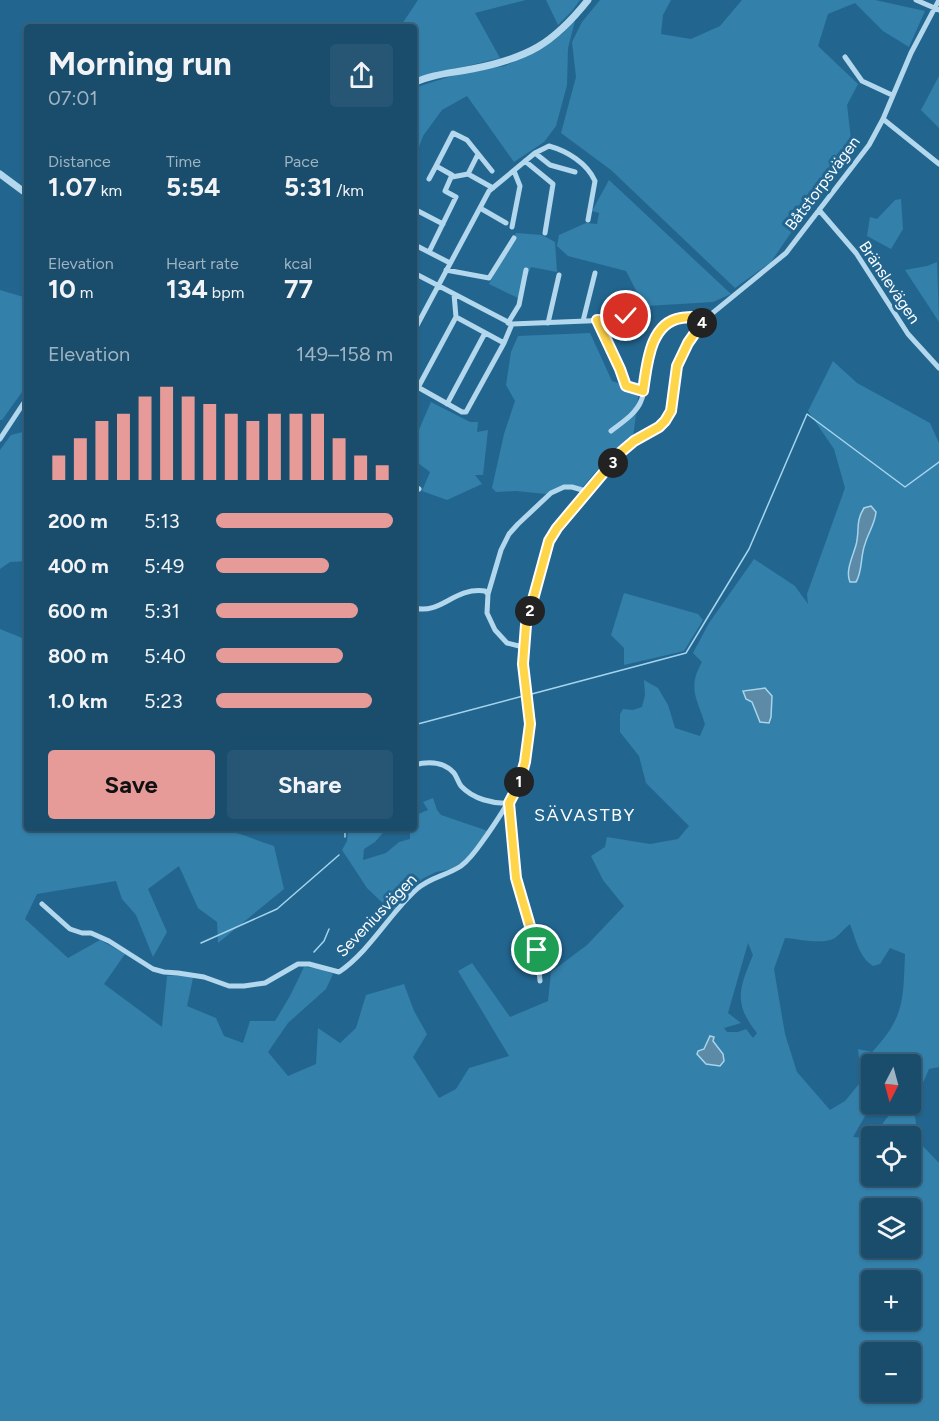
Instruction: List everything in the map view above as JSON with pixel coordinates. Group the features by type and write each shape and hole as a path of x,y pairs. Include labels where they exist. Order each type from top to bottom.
{"street":[{"path":"417,83 436,75 501,63 526,54 561,32 588,0"},
{"path":"916,0 937,9"},
{"name":"Båtstorpsvägen","path":"786,253 869,145 937,9 939,0"},
{"path":"845,57 862,81 892,95"},
{"path":"882,119 939,164"},
{"path":"429,179 453,133 467,140 492,171"},
{"path":"417,325 493,188 535,153 557,145 592,175 595,181 588,220"},
{"path":"535,153 550,165 575,172"},
{"path":"468,174 478,154"},
{"path":"525,161 553,184 545,233"},
{"path":"436,166 452,177"},
{"path":"512,227 520,186 514,171"},
{"path":"0,174 24,192"},
{"path":"452,177 468,174 493,188"},
{"path":"429,252 456,197 445,191 452,177"},
{"path":"480,208 506,223"},
{"name":"Bränslevägen","path":"819,210 856,253 908,334 939,368"},
{"path":"417,212 443,224"},
{"path":"446,270 489,278 514,238"},
{"path":"417,246 450,263"},
{"name":"Seveniusvägen","path":"42,904 70,929 91,933 109,941 153,969 204,978 229,986 244,986 265,982 298,964 309,964 339,972 369,943 417,889 430,879 463,865 509,803 519,784 526,759 530,724 525,693 523,647 526,625 549,541 557,528 590,492 621,452 665,421 671,411 677,366 688,343 704,320 786,253"},
{"path":"417,387 462,412 468,409 504,343 519,305 526,270"},
{"path":"583,321 595,273"},
{"path":"417,275 510,323 611,320 637,316"},
{"path":"548,323 559,275"},
{"path":"417,384 456,317 454,294"},
{"path":"625,294 626,316"},
{"path":"456,317 504,343"},
{"path":"611,431 642,401 647,363 657,334 675,319 697,317 704,320"},
{"path":"597,320 626,386 643,391"},
{"path":"447,404 485,333"},
{"path":"0,439 24,403"},
{"path":"523,647 507,643 495,630 487,613 488,594 505,542 532,509 551,493 564,487 590,492"},
{"path":"417,609 424,610 439,607 464,592 485,591 488,594"},
{"path":"417,764 439,763 453,772 462,786 478,797 495,804 509,803"},
{"name":"Seveniusvägen","path":"509,803 516,878 537,950 540,981"}],"shaded area":[{"path":"418,0 526,0 475,13 500,58 417,78 417,24 402,24"},
{"path":"546,0 580,0 558,25"},
{"path":"600,0 671,0 663,15 661,34 691,39 720,26 742,0 875,0 925,11 909,47 883,31 855,3 828,14 818,46 858,84 847,105 852,148 771,262 735,288 611,170 561,133 576,77 572,42 582,22"},
{"path":"576,17 568,48 567,85 556,126 544,142 514,162 467,96 442,110 423,136 417,153 417,87 464,72 505,66 544,47 563,33"},
{"path":"939,76 939,128 921,110"},
{"path":"609,180 731,294 713,302 646,306 637,304 639,296 626,271 568,256 557,246 559,235 586,223 597,224 599,213 592,211"},
{"path":"901,199 903,229 891,249 867,236 870,217 877,219 895,200"},
{"path":"516,233 542,235 555,242 557,272 531,267 518,298 489,284"},
{"path":"937,262 939,322 905,270"},
{"path":"0,290 24,297 24,389 0,420"},
{"path":"590,333 612,381 626,386 640,382 633,438 617,447 580,490 557,489 546,494 496,492 492,488 504,434 515,401 506,385 511,352 518,336"},
{"path":"833,361 857,383 930,423 939,443 939,1067 929,1069 921,1087 921,1054 861,1054 861,1062 859,1058 858,1049 872,1052 883,1040 896,1018 904,984 905,954 890,948 880,964 873,966 861,952 850,924 830,940 785,938 774,969 785,1034 797,1072 830,1110 845,1101 861,1082 861,1114 866,1114 853,1137 861,1137 861,1186 921,1186 921,1144 939,1163 939,1421 0,1421 0,629 24,639 24,831 230,831 274,846 284,889 218,943 217,922 198,908 179,866 148,889 167,932 153,957 136,915 122,899 116,881 37,894 25,919 68,958 100,940 125,954 104,984 162,1027 167,976 180,975 193,978 187,1006 216,1018 224,1036 243,1043 250,1021 275,1021 304,967 317,968 333,974 326,989 288,1023 268,1052 288,1076 316,1064 318,1028 340,1043 356,1028 366,995 404,984 414,1011 427,1034 413,1057 439,1098 456,1089 469,1068 509,1056 458,971 472,963 510,1017 548,1001 551,972 587,945 624,906 603,880 591,856 605,847 607,837 650,844 678,839 689,826 646,783 639,756 620,732 620,714 623,709 633,710 642,707 645,695 644,680 658,688 668,705 675,728 700,736 705,724 694,686 697,671 702,662 693,653 709,623 754,559 795,586 808,604 807,594 845,488 834,449 808,411","holes":["748,943 753,955 744,977 741,996 744,1013 757,1033 753,1038 746,1029 727,1032 724,1028 741,1023 728,1013"]},
{"path":"431,402 470,422 478,422 477,432 488,430 483,475 475,475 482,484 447,500 422,491 430,472 417,462 417,434"},
{"path":"24,432 24,561 10,562 0,569 0,450 11,435"},
{"path":"871,506 876,512 874,521 863,549 858,577 856,582 850,582 849,568 860,518 864,508"},
{"path":"624,593 698,614 703,620 684,651 624,665 624,648 611,635"},
{"path":"765,688 772,696 769,723 760,722 752,702 746,699 743,691"},
{"path":"433,798 441,815 488,831 468,858 452,869 436,872 422,879 393,913 367,888 342,850 347,841 348,832 384,831 375,842 364,849 363,860 386,853 399,842 410,839 410,831 417,831 417,815 428,810 423,802"},
{"path":"710,1036 714,1037 713,1041 723,1054 724,1061 720,1066 706,1064 697,1054 698,1051 704,1049"},
{"path":"891,1114 915,1114 916,1126 881,1126"}],"waterway":[{"path":"528,695 686,653 749,549 807,414 905,487 939,462"},
{"path":"417,724 523,696"},
{"path":"345,831 345,837"},
{"path":"201,943 277,909 339,855"},
{"path":"314,952 324,941 329,929"}],"district":[{"name":"SÄVASTBY","path":"585,815"}],"route":[{"path":"537,950 516,878 509,803 519,784 525,762 530,724 523,664 526,625 549,541 557,528 590,492 621,452 665,421 671,411 677,366 682,353 704,320 697,317 675,319 657,334 647,363 643,391 626,386 597,320 611,320 626,316"}]}
